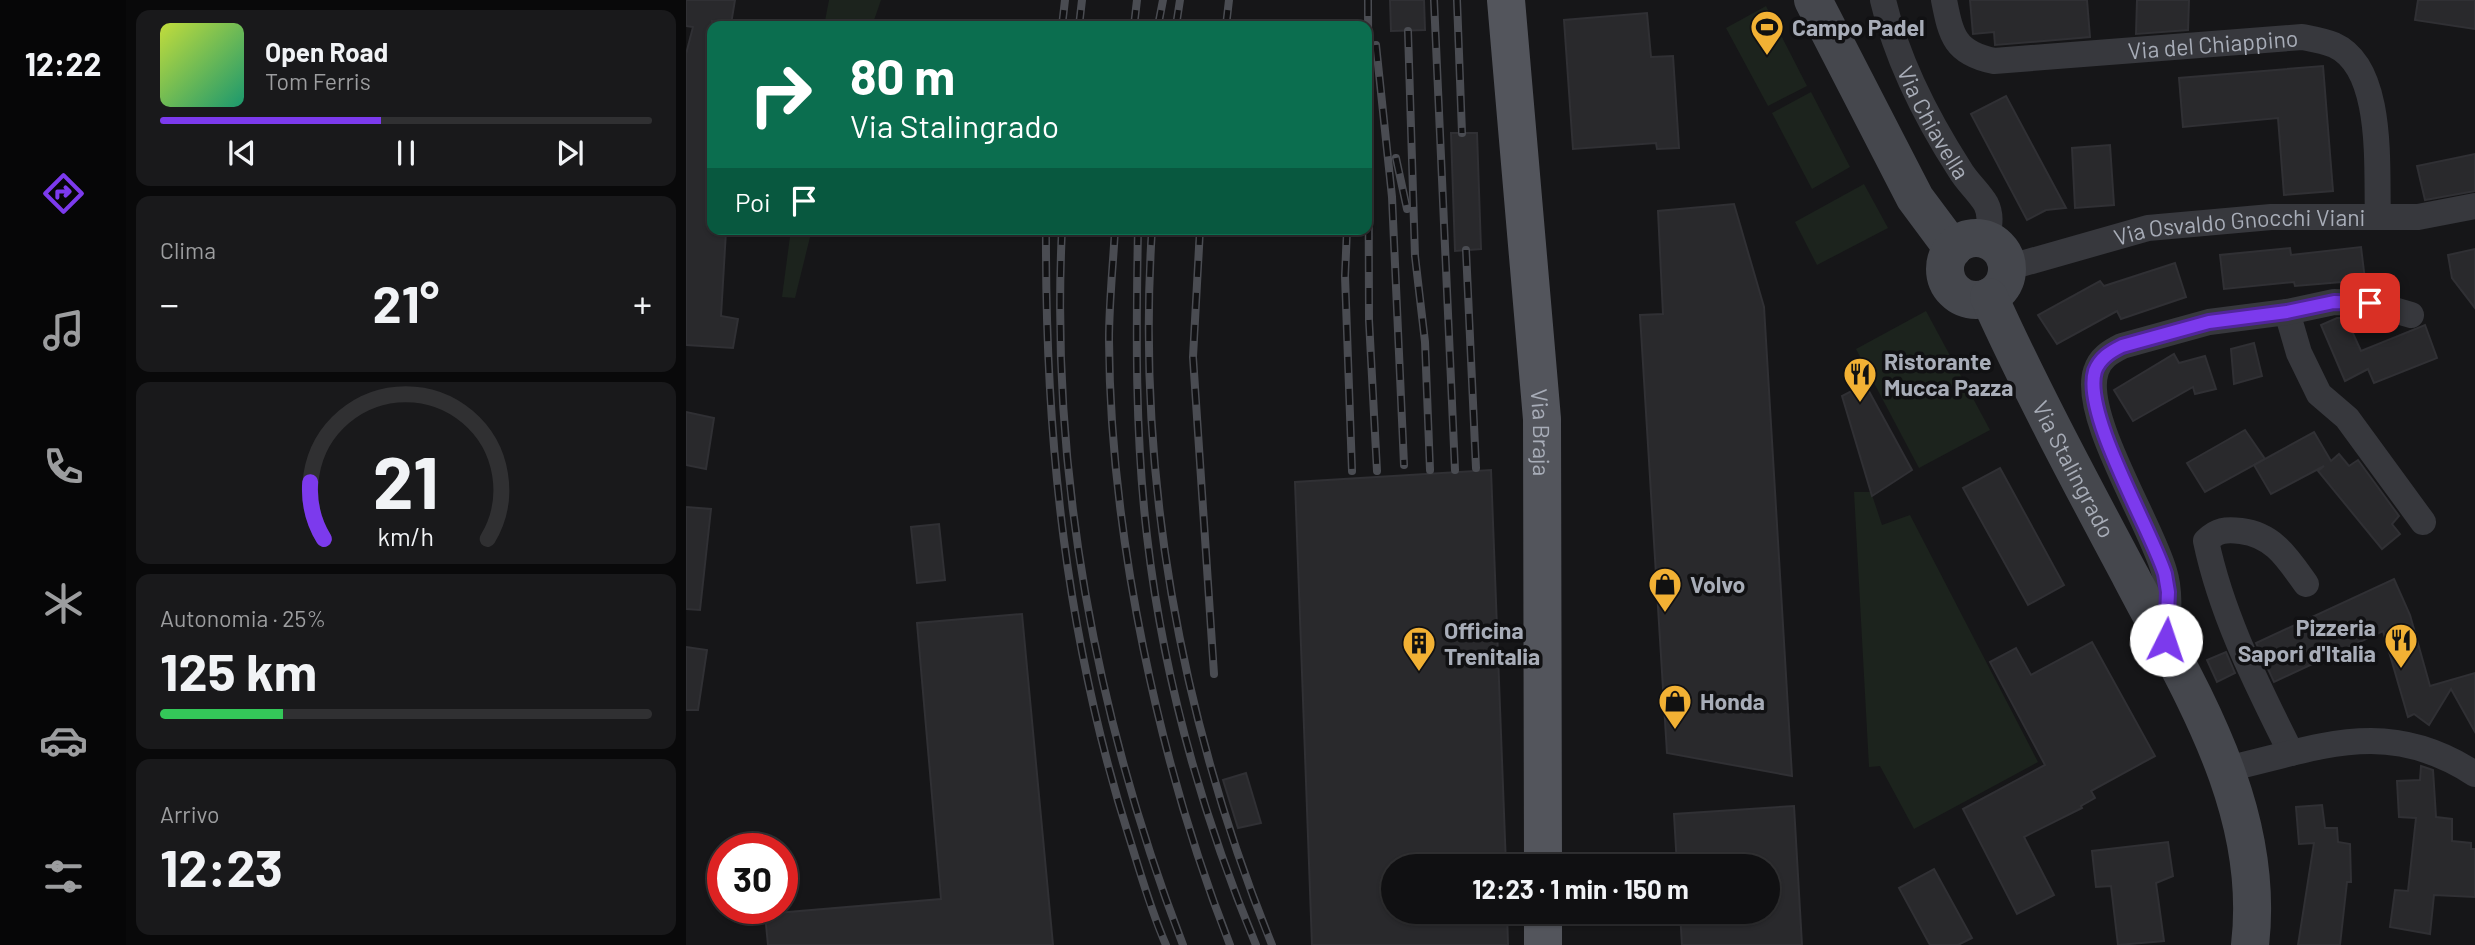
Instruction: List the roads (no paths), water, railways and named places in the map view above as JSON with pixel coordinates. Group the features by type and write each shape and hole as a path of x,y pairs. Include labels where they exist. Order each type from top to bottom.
{"main road":[{"name":"Via Braja","path":"1506,0 1542,419 1543,854"},
{"path":"1543,924 1543,945"}],"street":[{"name":"Via Stalingrado","path":"1813,0 1915,198 1984,264 2095,509 2193,690 2226,769 2248,852 2253,899 2250,945"},
{"name":"Via Chiavella","path":"1883,0 1891,36 1910,82 1961,172 1986,204 1991,219 1984,264"},
{"name":"Via del Chiappino","path":"1944,0 1958,46 1968,54 1993,61 2302,37 2335,45 2358,67 2372,96 2378,216"},
{"name":"Via Osvaldo Gnocchi Viani","path":"1984,264 2148,228 2271,217 2418,217 2475,206"},
{"name":"Via Stalingrado","path":"2166,640 2168,600 2165,574 2107,436 2093,386 2094,374 2109,353 2122,346 2209,322 2353,301 2411,315"},
{"path":"2287,312 2300,354 2319,394 2347,418 2423,522"},
{"path":"2291,753 2249,669 2222,601 2206,541 2222,530 2258,533 2281,550 2306,584"},
{"path":"2226,769 2340,743 2398,741 2439,753 2475,774"}],"railway":[{"path":"1063,21 1065,0"},
{"path":"1080,21 1082,0"},
{"path":"1135,21 1137,0"},
{"path":"1159,21 1163,0"},
{"path":"1177,21 1180,0"},
{"path":"1227,21 1229,0"},
{"path":"1368,0 1368,21"},
{"path":"1434,0 1455,470"},
{"path":"1457,0 1462,133"},
{"path":"1408,31 1415,256 1425,342 1430,470"},
{"path":"1376,45 1392,197 1404,465"},
{"path":"1396,158 1407,209"},
{"path":"1046,235 1055,462 1075,614 1108,765 1147,893 1166,945"},
{"path":"1062,235 1060,320 1064,412 1072,503 1085,593 1103,683 1126,772 1152,859 1183,945"},
{"path":"1115,235 1109,326 1112,415 1118,491 1129,569 1143,648 1181,802 1230,945"},
{"path":"1138,235 1138,421 1143,498 1154,588 1163,641 1187,744 1218,846 1256,945"},
{"path":"1152,235 1149,321 1151,412 1159,503 1172,594 1189,683 1212,772 1272,945"},
{"path":"1200,235 1193,357 1214,674"},
{"path":"1347,235 1345,276 1352,471"},
{"path":"1369,235 1369,320 1377,471"},
{"path":"1466,250 1476,468"}],"place":[{"name":"Campo Padel","path":"1767,57"},
{"name":"Ristorante Mucca Pazza","path":"1860,404"},
{"name":"Volvo","path":"1665,614"},
{"name":"Pizzeria Sapori d'Italia","path":"2401,670"},
{"name":"Officina Trenitalia","path":"1419,673"},
{"name":"Honda","path":"1675,731"}]}
